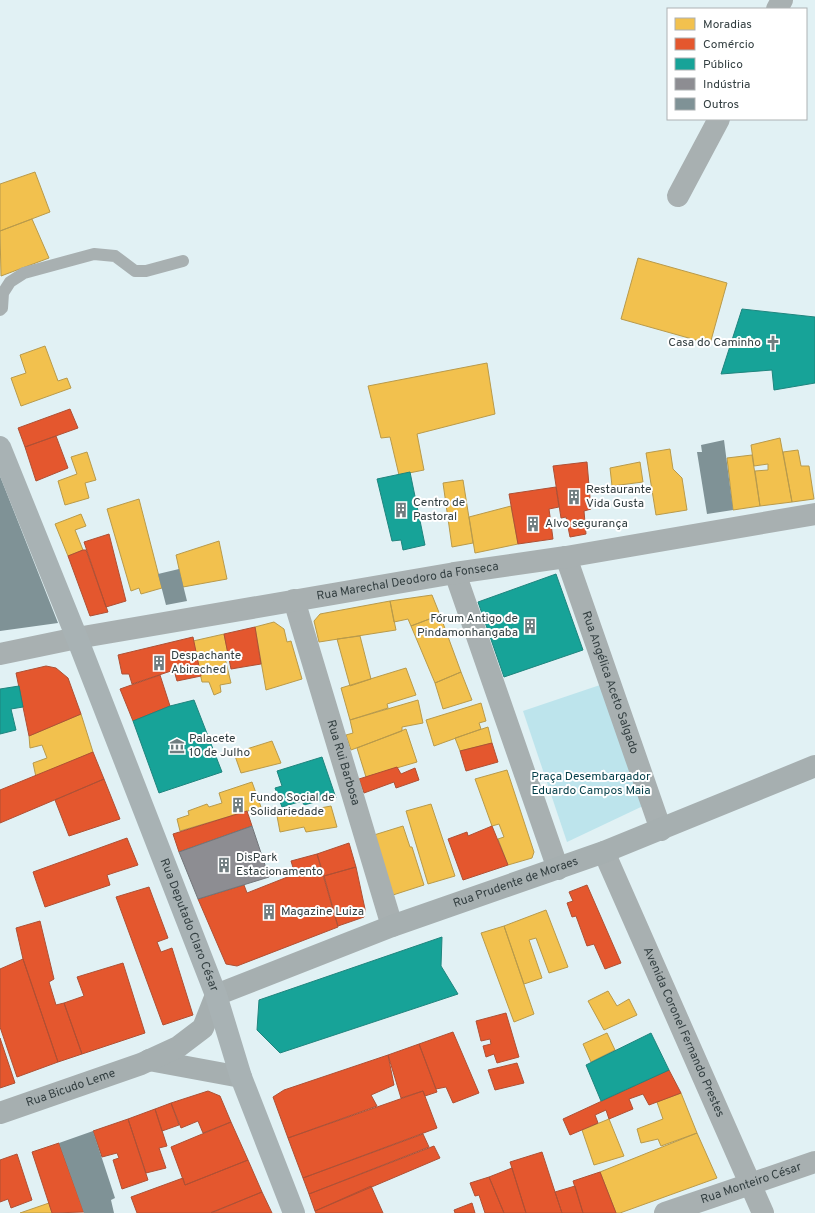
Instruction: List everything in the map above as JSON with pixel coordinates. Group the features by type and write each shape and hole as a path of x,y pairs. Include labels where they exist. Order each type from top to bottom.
{"main road":[{"name":"Rua Deputado Claro César","path":"0,447 77,638 216,995 241,1077 294,1213"},
{"name":"Rua Prudente de Moraes","path":"216,995 392,926 604,852 815,766"},
{"name":"Rua Bicudo Leme","path":"0,1114 145,1062 178,1047 203,1028 216,995"},
{"path":"145,1062 241,1077"}],"street":[{"path":"678,196 718,120"},
{"name":"Rua Marechal Deodoro da Fonseca","path":"0,654 77,638 294,600 455,573 566,557 815,514"},
{"name":"Rua Angélica Aceto Salgado","path":"566,557 661,830"},
{"path":"455,573 558,869"},
{"name":"Rua Rui Barbosa","path":"294,600 392,926"},
{"name":"Avenida Coronel Fernando Prestes","path":"604,852 763,1213"},
{"name":"Rua Monteiro César","path":"665,1213 815,1162"}],"lane":[{"path":"0,310 2,308 3,293 10,282 24,273 94,254 115,256 135,270 146,271 183,261"}],"green space":[{"name":"Praça Desembargador Eduardo Campos Maia","path":"600,685 643,806 567,842 523,711"}],"building: Moradias":[{"path":"35,172 50,212 0,231 0,184"},
{"path":"32,219 49,258 1,276 0,231"},
{"path":"638,258 727,283 710,344 621,319"},
{"path":"45,346 58,381 67,378 71,388 21,406 11,378 26,373 20,355"},
{"path":"487,363 495,414 417,434 424,470 399,475 390,437 381,438 368,386"},
{"path":"780,438 792,502 760,506 755,471 768,470 768,464 754,466 751,445"},
{"path":"670,449 673,469 682,478 687,510 656,515 646,453"},
{"path":"798,450 801,466 809,466 814,499 792,502 783,452"},
{"path":"87,452 96,480 85,483 89,498 65,505 58,481 77,474 71,457"},
{"path":"752,455 760,506 733,510 727,458"},
{"path":"640,462 643,482 612,486 610,468"},
{"path":"463,480 473,543 452,547 443,483"},
{"path":"139,499 162,588 141,594 139,588 131,591 107,509"},
{"path":"511,506 518,544 475,553 469,517"},
{"path":"81,514 86,526 75,530 83,550 68,556 55,524"},
{"path":"219,541 227,579 183,587 176,555"},
{"path":"432,595 440,615 411,626 408,619 394,622 390,601"},
{"path":"390,601 396,630 319,642 314,621 320,614"},
{"path":"440,615 461,672 435,683 411,626"},
{"path":"274,622 284,629 287,642 291,641 302,679 266,690 255,627"},
{"path":"224,634 228,653 224,654 231,683 220,685 221,692 214,695 209,682 202,682 193,641"},
{"path":"360,636 371,679 350,686 337,639"},
{"path":"406,668 416,695 387,704 388,708 350,720 341,688"},
{"path":"461,672 472,700 443,709 435,683"},
{"path":"418,700 423,723 402,727 402,731 351,750 346,735 353,733 350,720"},
{"path":"481,703 486,721 479,723 481,729 434,746 426,720"},
{"path":"81,714 93,752 36,777 33,763 47,758 42,745 30,748 29,736"},
{"path":"488,727 492,743 460,751 455,738"},
{"path":"406,729 417,762 366,777 357,748"},
{"path":"272,741 281,763 241,773 234,753"},
{"path":"507,770 534,852 532,858 508,865 498,839 504,837 499,824 492,826 475,779"},
{"name":"Fundo Social de Solidariedade","path":"252,782 261,807 180,831 177,819 189,815 188,811 207,804 209,807 222,803 219,793"},
{"path":"431,804 455,876 428,884 406,811"},
{"path":"331,806 337,827 306,832 304,827 280,832 277,816"},
{"path":"403,826 410,847 412,847 424,885 393,895 374,835"},
{"path":"546,910 568,967 549,973 536,938 529,940 542,978 524,984 504,926"},
{"path":"504,926 534,1014 514,1022 481,933"},
{"path":"608,991 617,1006 629,999 637,1015 604,1030 588,1001"},
{"path":"607,1033 615,1050 591,1062 583,1044"},
{"path":"681,1093 697,1133 661,1146 658,1139 641,1143 637,1129 663,1119 657,1102"},
{"path":"609,1119 624,1156 594,1165 582,1130"},
{"path":"697,1133 717,1178 620,1213 616,1213 600,1172"},
{"path":"49,1203 52,1213 20,1213"}],"building: Comércio":[{"path":"70,409 78,428 25,447 18,428"},
{"path":"56,436 68,468 36,481 25,447"},
{"name":"Restaurante Vida Gusta","path":"587,462 591,509 584,511 586,534 570,537 566,517 561,518 553,466"},
{"name":"Alvo segurança","path":"556,487 559,507 549,509 553,539 518,544 509,494"},
{"path":"109,534 126,601 106,607 84,542"},
{"path":"86,550 108,612 90,616 68,556"},
{"path":"255,627 261,664 231,669 224,634"},
{"name":"Despachante Abirached","path":"193,637 201,676 177,681 174,670 132,684 129,674 122,674 118,655"},
{"path":"46,666 56,668 68,678 81,714 29,736 16,673"},
{"path":"160,675 170,706 133,721 120,689"},
{"path":"492,743 498,762 466,771 460,751"},
{"path":"93,752 104,779 0,823 0,790"},
{"path":"397,767 401,774 415,768 419,780 396,788 394,782 364,793 359,779"},
{"path":"104,779 120,819 69,836 55,800"},
{"path":"247,811 252,826 179,852 173,834"},
{"path":"492,826 508,865 463,880 448,839 467,832 468,836"},
{"path":"127,838 138,865 107,875 110,885 45,907 33,872"},
{"path":"349,843 356,867 324,876 317,854"},
{"name":"Magazine Luiza","path":"317,854 338,927 237,966 226,964 198,899 244,885 247,893 295,874 291,861"},
{"path":"356,867 365,909 364,917 338,926 324,876"},
{"path":"587,885 621,963 605,969 594,944 587,946 576,916 572,917 567,903 573,901 569,892"},
{"path":"149,887 168,938 157,942 161,952 172,948 193,1015 163,1025 116,897"},
{"path":"40,921 54,979 49,982 56,1005 64,1003 82,1054 58,1062 23,959 16,928"},
{"path":"23,959 58,1062 17,1077 0,1027 0,969"},
{"path":"123,963 145,1033 82,1054 64,1003 84,996 77,977"},
{"path":"506,1013 519,1057 497,1063 494,1054 486,1057 483,1046 491,1044 490,1039 481,1041 476,1021"},
{"path":"453,1032 479,1093 453,1103 446,1087 436,1089 419,1044"},
{"path":"0,1038 15,1083 0,1088"},
{"path":"419,1044 437,1092 425,1096 423,1091 401,1098 388,1055"},
{"path":"388,1055 394,1085 371,1095 377,1106 288,1138 273,1097 284,1090"},
{"path":"517,1063 524,1083 495,1090 488,1070"},
{"path":"669,1070 681,1093 649,1105 643,1094 629,1099 633,1109 609,1119 606,1110 595,1115 598,1123 570,1135 563,1119"},
{"path":"208,1091 220,1096 231,1122 203,1133 198,1121 181,1128 171,1103"},
{"path":"423,1091 437,1128 303,1178 288,1138"},
{"path":"171,1103 179,1125 162,1131 155,1109"},
{"path":"155,1109 167,1146 159,1148 166,1168 146,1173 128,1119"},
{"path":"128,1119 148,1180 122,1189 113,1160 119,1158 117,1153 102,1157 93,1131"},
{"path":"231,1122 248,1160 185,1185 171,1147"},
{"path":"423,1134 429,1147 309,1194 303,1178"},
{"path":"59,1143 84,1212 52,1213 32,1152"},
{"path":"434,1146 440,1158 315,1211 309,1194"},
{"path":"542,1152 562,1213 526,1213 510,1162"},
{"path":"17,1154 32,1200 11,1208 8,1199 0,1202 0,1160"},
{"path":"248,1160 262,1192 210,1213 137,1213 131,1197 183,1178 185,1185"},
{"path":"512,1168 526,1213 504,1213 489,1177"},
{"path":"600,1172 616,1213 583,1213 573,1181"},
{"path":"489,1177 504,1213 485,1213 479,1195 475,1196 470,1183"},
{"path":"371,1186 383,1213 316,1213 315,1211"},
{"path":"575,1186 583,1213 562,1213 555,1192"},
{"path":"262,1192 272,1213 211,1213"},
{"path":"472,1203 475,1213 455,1213 454,1210"}],"building: Público":[{"name":"Casa do Caminho","path":"742,309 815,317 815,383 774,390 772,370 721,374"},
{"name":"Centro de Pastoral","path":"410,472 425,545 403,550 401,540 392,541 377,479"},
{"name":"Fórum Antigo de Pindamonhangaba","path":"556,574 583,650 504,677 478,602"},
{"path":"19,686 23,707 11,709 16,730 0,734 0,689"},
{"name":"Palacete 10 de Julho","path":"194,700 222,772 159,793 133,721 170,706"},
{"path":"322,757 336,798 304,805 302,801 282,807 275,788 282,786 277,771"},
{"path":"442,937 441,966 458,994 280,1053 257,1030 259,1000"},
{"path":"651,1033 669,1070 601,1101 586,1065"}],"building: Indústria":[{"name":"DisPark Estacionamento","path":"252,826 269,877 198,899 179,852"}],"building: Outros":[{"path":"724,440 733,510 707,514 697,452 702,452 701,445"},
{"path":"0,476 58,623 0,631"},
{"path":"179,569 187,601 166,605 158,574"},
{"path":"93,1131 115,1198 111,1200 114,1213 84,1213 59,1143"}],"place":[{"name":"Casa do Caminho","path":"773,343"},
{"name":"Restaurante Vida Gusta","path":"574,497"},
{"name":"Centro de Pastoral","path":"401,510"},
{"name":"Alvo segurança","path":"533,524"},
{"name":"Fórum Antigo de Pindamonhangaba","path":"530,626"},
{"name":"Despachante Abirached","path":"159,663"},
{"name":"Palacete 10 de Julho","path":"177,746"},
{"name":"Fundo Social de Solidariedade","path":"238,805"},
{"name":"DisPark Estacionamento","path":"224,865"},
{"name":"Magazine Luiza","path":"269,912"}]}
